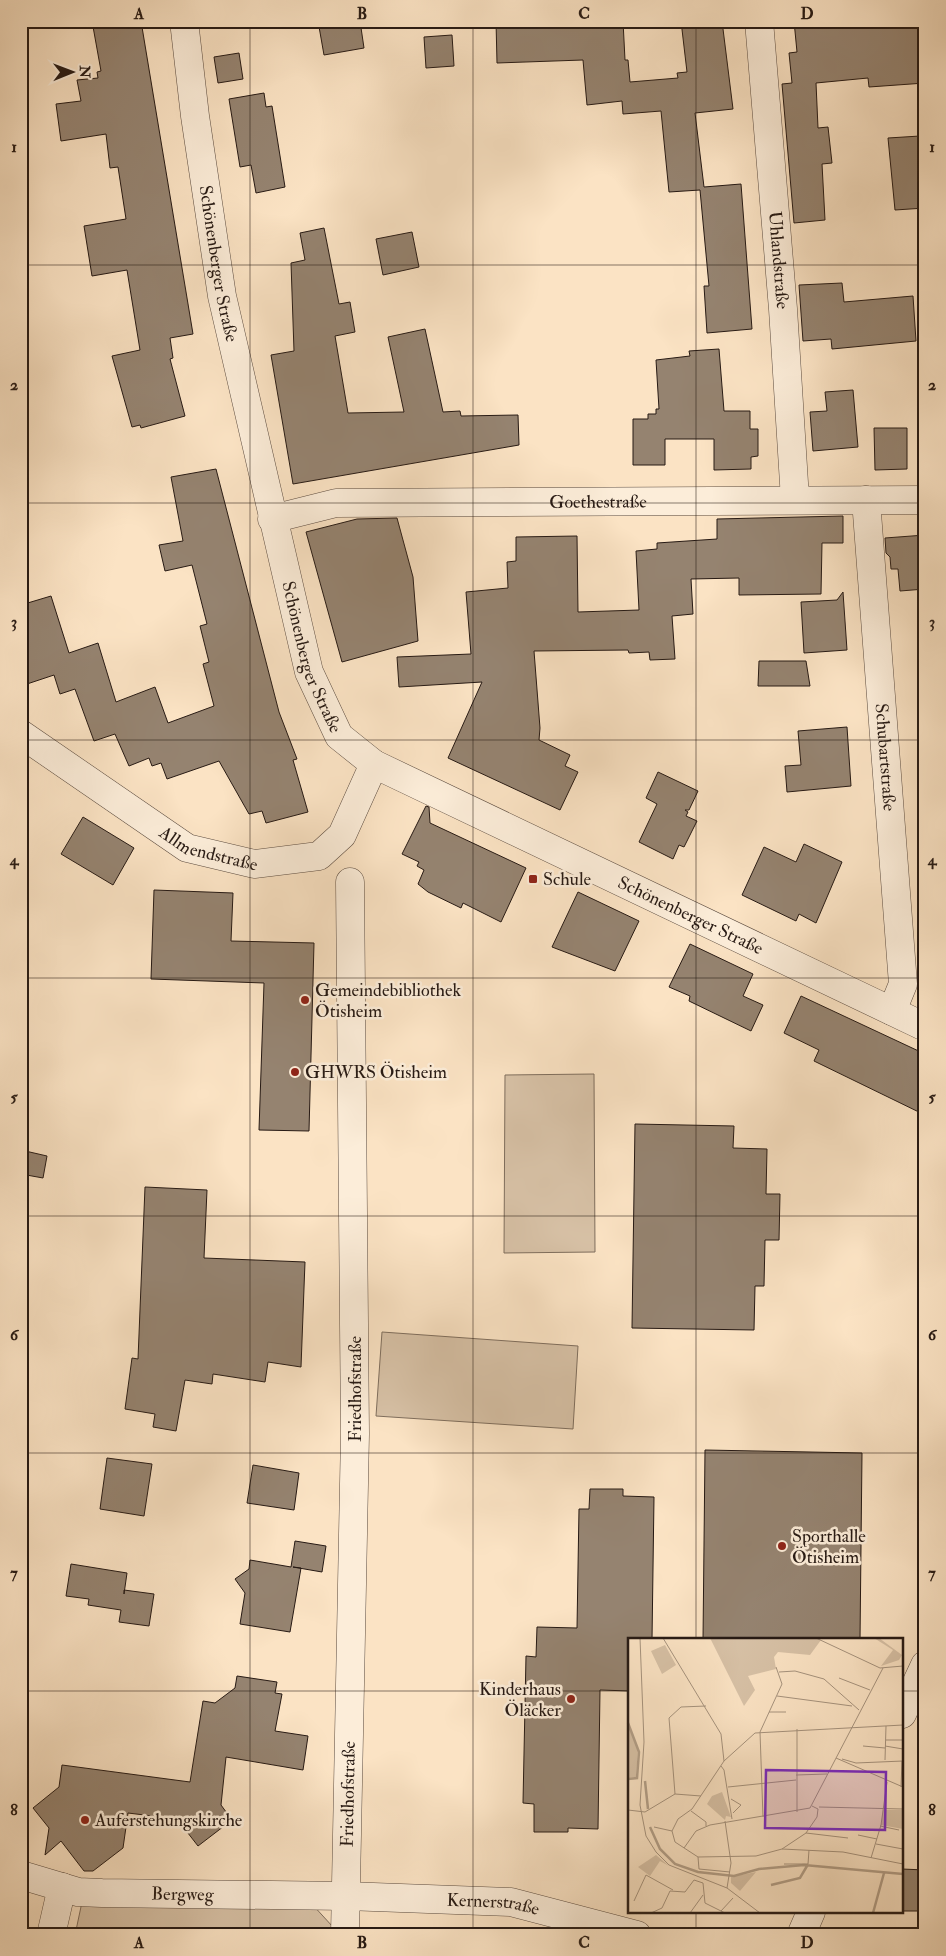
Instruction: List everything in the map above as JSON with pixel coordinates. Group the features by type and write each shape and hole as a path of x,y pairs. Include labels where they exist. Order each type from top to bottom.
{"street":[{"name":"Schönenberger Straße","path":"184,21 194,116 222,296 272,519 309,672 339,736 374,764 925,1027"},
{"name":"Uhlandstraße","path":"759,21 783,309 795,499"},
{"name":"Goethestraße","path":"272,519 336,503 795,499 925,500"},
{"name":"Schubartstraße","path":"866,500 903,984 892,1011"},
{"name":"Allmendstraße","path":"21,734 187,848 254,864 319,856 342,835 374,764"},
{"name":"Friedhofstraße","path":"346,1935 355,1434 350,882"},
{"path":"904,1710 925,1665"},
{"name":"Bergweg","path":"21,1875 78,1892 346,1896"},
{"path":"51,1935 62,1887"},
{"name":"Kernerstraße","path":"346,1896 511,1902 637,1935"},
{"path":"801,1935 810,1914"}],"shaded area":[{"path":"594,1074 595,1252 504,1253 505,1075"},
{"path":"382,1332 578,1346 573,1429 376,1416"},
{"path":"82,1902 311,1903 333,1927 332,1935 75,1935"}],"building":[{"path":"92,21 141,21 193,334 170,338 173,358 170,359 185,416 141,428 140,425 132,427 112,356 140,350 127,270 92,276 84,226 126,219 118,167 110,168 106,134 61,141 56,104 81,101 77,80 98,78 97,72 101,71"},
{"path":"318,21 360,21 364,48 324,55"},
{"path":"496,21 623,21 625,60 628,60 630,82 678,78 677,73 687,72 681,21 722,21 733,109 695,113 704,187 741,184 752,329 707,333 704,286 709,286 700,190 669,192 661,111 623,114 622,101 587,105 583,60 497,63"},
{"path":"794,21 925,21 925,83 869,87 868,78 816,83 818,128 828,127 832,163 822,164 825,220 794,223 782,84 792,83 789,53 797,52"},
{"path":"452,35 454,66 426,68 424,37"},
{"path":"239,53 243,79 218,83 214,57"},
{"path":"264,93 266,107 272,106 285,187 256,193 251,165 240,167 229,99"},
{"path":"920,136 925,208 895,210 888,138"},
{"path":"324,228 339,304 350,302 355,332 335,336 348,413 404,412 388,337 425,329 443,412 460,411 461,416 518,415 519,445 293,484 271,355 294,351 291,263 305,260 300,233"},
{"path":"412,232 419,267 383,275 376,239"},
{"path":"842,283 844,302 913,296 916,341 832,349 831,339 803,341 799,285"},
{"path":"719,349 724,411 750,411 750,429 758,429 758,456 751,457 751,469 714,470 714,439 665,439 665,465 633,465 633,419 648,419 648,414 656,414 656,409 659,409 656,360 690,356 689,351"},
{"path":"853,390 858,447 813,451 810,412 827,411 825,392"},
{"path":"874,428 907,428 907,469 875,470"},
{"path":"216,469 279,712 297,759 293,760 308,812 266,823 262,811 249,814 219,761 167,779 161,763 152,766 149,758 129,766 115,734 94,741 75,689 60,694 54,675 21,686 21,605 51,596 69,653 98,643 116,702 155,687 168,723 214,706 203,664 209,662 200,626 207,624 192,565 165,571 159,545 183,541 171,477"},
{"path":"843,516 843,543 822,543 821,594 739,595 739,578 691,579 693,614 672,616 675,659 650,660 649,652 629,653 628,650 534,651 540,728 539,740 570,755 565,766 578,772 560,810 448,758 482,682 399,687 397,657 471,654 466,592 508,588 507,562 516,561 516,537 577,536 578,612 639,610 636,551 657,549 657,543 717,539 717,519"},
{"path":"397,518 413,577 418,641 342,662 306,532 357,519"},
{"path":"925,535 925,589 900,591 898,569 891,569 890,557 886,553 885,538"},
{"path":"843,592 847,650 804,653 801,602 837,600"},
{"path":"759,661 806,661 810,686 758,686"},
{"path":"847,727 851,786 787,792 785,766 801,765 798,731"},
{"path":"658,772 698,791 689,810 685,810 688,812 686,816 697,821 684,847 679,845 673,859 639,842 657,804 646,798"},
{"path":"426,806 429,807 430,823 526,868 501,922 463,903 461,908 428,892 418,884 424,870 417,866 419,862 402,854"},
{"path":"83,817 134,848 113,885 61,854"},
{"path":"804,844 842,862 816,923 799,914 796,921 742,895 764,847 796,862"},
{"path":"154,890 233,893 231,941 314,943 309,1131 259,1130 264,983 151,979"},
{"path":"578,892 639,921 615,971 552,947"},
{"path":"690,944 753,974 743,996 763,1005 751,1031 689,1001 690,996 669,987"},
{"path":"801,996 925,1054 925,1115 814,1061 819,1050 784,1033"},
{"path":"635,1124 734,1126 733,1148 767,1149 766,1194 780,1194 779,1240 765,1240 764,1286 755,1286 754,1330 632,1328"},
{"path":"21,1150 47,1156 43,1178 21,1174"},
{"path":"145,1187 207,1190 204,1258 305,1262 301,1367 268,1362 265,1382 213,1374 212,1384 185,1380 176,1431 153,1427 155,1414 125,1409 132,1358 138,1359"},
{"name":"Sporthalle Ötisheim","path":"705,1450 862,1453 860,1638 703,1638"},
{"path":"107,1458 152,1464 144,1516 100,1509"},
{"path":"253,1465 299,1473 294,1510 247,1503"},
{"path":"590,1489 623,1489 623,1496 654,1497 652,1638 628,1638 628,1691 600,1690 598,1829 568,1828 568,1832 534,1832 534,1804 523,1803 526,1656 536,1657 537,1627 577,1628 579,1509 589,1509"},
{"path":"295,1541 326,1546 322,1572 301,1568 290,1632 240,1624 245,1593 235,1579 249,1569 250,1560 291,1567"},
{"path":"71,1564 127,1573 125,1590 154,1594 149,1626 119,1622 121,1610 88,1605 89,1599 66,1596"},
{"path":"237,1676 277,1682 275,1693 282,1694 275,1731 308,1736 303,1770 226,1757 221,1805 232,1820 198,1846 177,1819 128,1813 123,1848 93,1871 84,1871 61,1841 45,1855 49,1828 33,1808 59,1787 62,1765 190,1782 203,1701 215,1703 235,1688"},
{"path":"904,1869 925,1870 925,1911 904,1911"}],"place":[{"name":"Schule","path":"533,879"},
{"name":"Gemeindebibliothek Ötisheim","path":"305,1000"},
{"name":"GHWRS Ötisheim","path":"295,1072"},
{"name":"Sporthalle Ötisheim","path":"782,1546"},
{"name":"Kinderhaus Öläcker","path":"571,1699"},
{"name":"Auferstehungskirche","path":"85,1820"}]}
